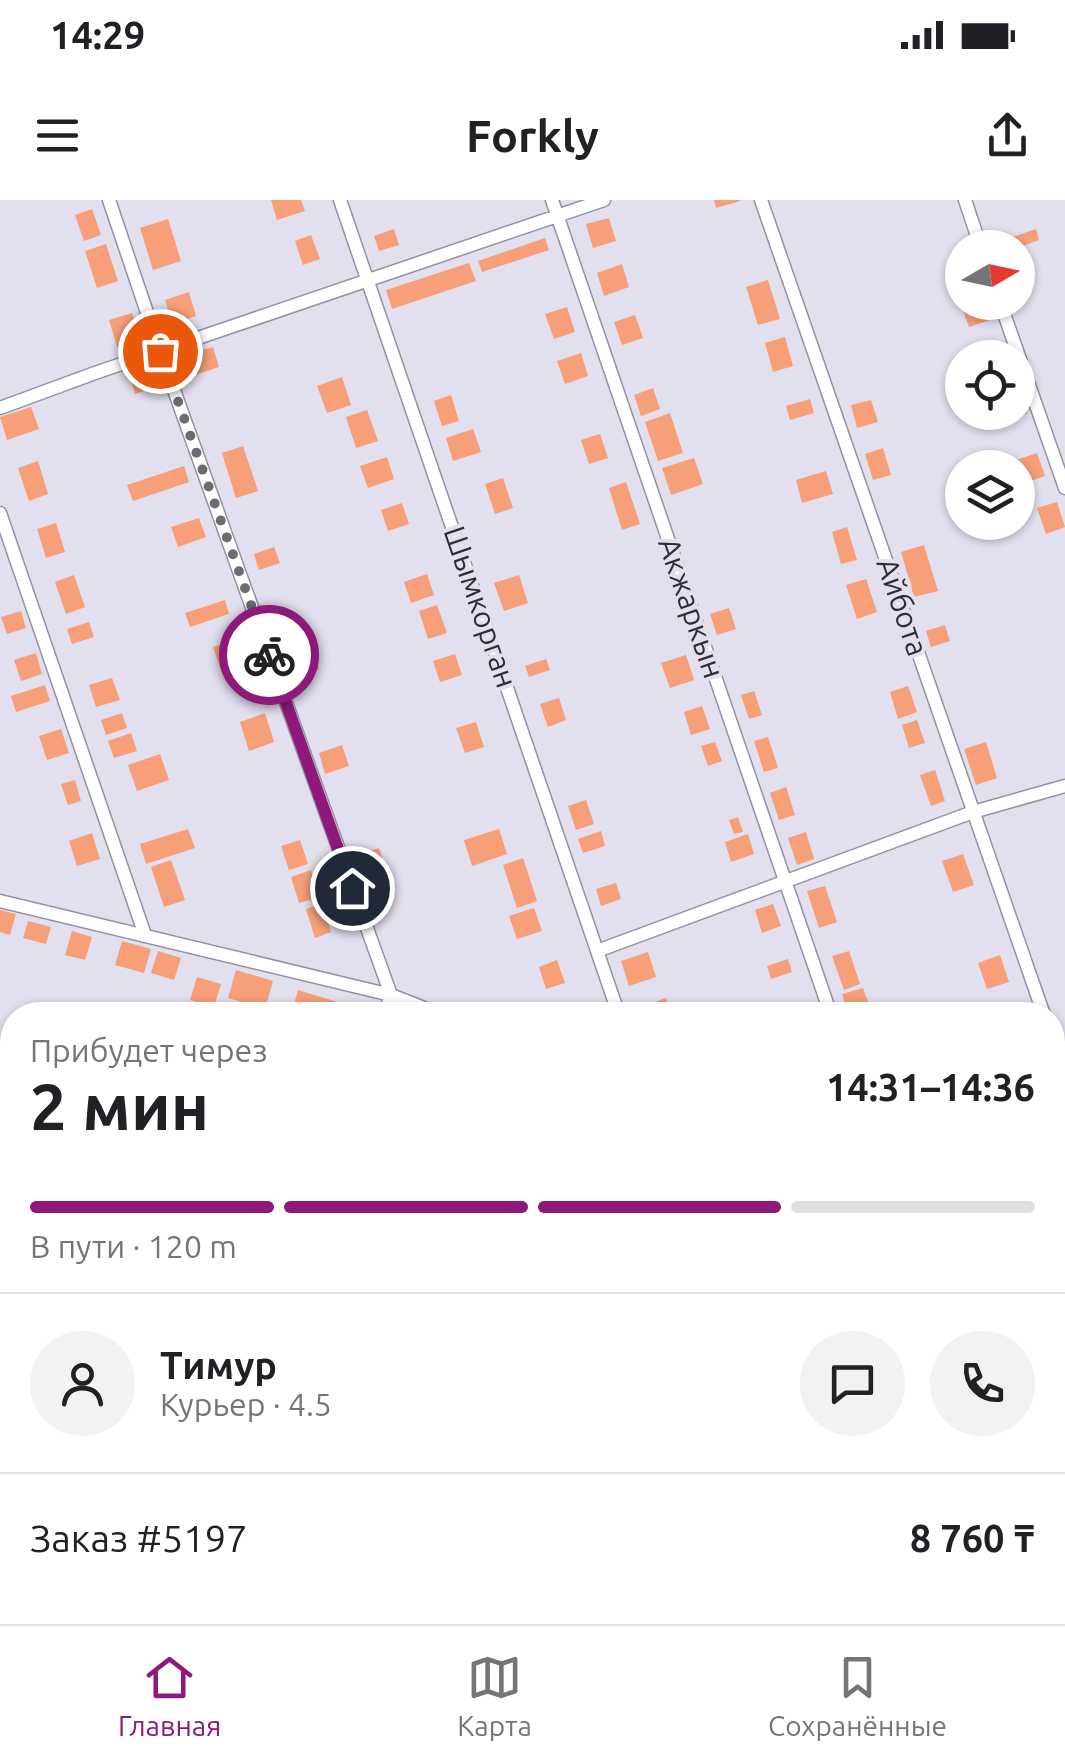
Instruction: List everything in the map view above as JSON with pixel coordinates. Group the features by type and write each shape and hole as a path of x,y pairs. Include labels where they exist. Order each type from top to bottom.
{"street":[{"path":"108,200 390,995 388,1002"},
{"name":"Шымкорган","path":"340,200 615,1002"},
{"name":"Акжаркын","path":"552,200 827,1002"},
{"path":"0,408 604,200"},
{"name":"Айбота","path":"760,200 1039,1002"},
{"path":"965,200 975,230"},
{"path":"1006,320 1065,488"},
{"path":"0,513 146,935"},
{"path":"597,951 973,812 1065,786"},
{"path":"0,901 408,1002"}],"building":[{"path":"271,200 301,200 305,211 277,220"},
{"path":"714,200 740,200 740,201 716,208"},
{"path":"92,209 101,235 84,241 75,215"},
{"path":"609,218 616,241 593,248 586,224"},
{"path":"168,219 181,261 153,270 140,228"},
{"path":"394,229 399,245 379,251 374,236"},
{"path":"311,235 320,259 303,265 295,241"},
{"path":"545,238 549,250 482,272 478,261"},
{"path":"106,244 118,281 97,288 85,251"},
{"path":"469,263 476,281 392,309 386,290"},
{"path":"622,264 629,287 604,296 597,273"},
{"path":"768,280 780,319 758,325 746,287"},
{"path":"189,292 196,316 172,324 165,300"},
{"path":"567,307 575,332 554,339 545,314"},
{"path":"132,313 141,339 117,347 109,320"},
{"path":"635,315 643,338 622,345 614,322"},
{"path":"967,320 990,320 969,327"},
{"path":"785,337 793,366 773,372 765,343"},
{"path":"213,347 219,367 192,376 186,355"},
{"path":"581,353 588,376 565,384 557,361"},
{"path":"146,371 152,388 135,394 130,376"},
{"path":"342,377 351,405 327,413 317,386"},
{"path":"653,388 660,409 641,416 634,395"},
{"path":"451,395 459,421 442,426 434,401"},
{"path":"810,399 814,413 790,420 786,406"},
{"path":"871,400 878,422 857,428 851,405"},
{"path":"31,407 39,429 7,440 0,417"},
{"path":"367,410 378,441 356,448 346,417"},
{"path":"670,413 683,453 658,461 645,422"},
{"path":"473,429 481,452 453,461 446,438"},
{"path":"600,434 608,458 589,464 581,440"},
{"path":"243,446 258,491 236,498 222,453"},
{"path":"883,448 891,475 873,480 865,454"},
{"path":"1035,454 1045,476 1035,479"},
{"path":"387,457 394,479 368,488 360,466"},
{"path":"694,458 703,484 671,495 662,468"},
{"path":"38,461 48,494 29,501 18,468"},
{"path":"184,466 189,482 133,501 127,485"},
{"path":"826,471 833,494 802,503 796,480"},
{"path":"503,478 513,508 495,514 485,484"},
{"path":"626,482 640,524 622,530 609,488"},
{"path":"1057,502 1065,527 1046,534 1037,508"},
{"path":"402,503 409,524 388,531 381,510"},
{"path":"199,518 206,537 178,547 171,527"},
{"path":"56,523 65,552 46,558 37,529"},
{"path":"847,527 857,560 841,564 832,532"},
{"path":"924,545 938,591 914,597 901,552"},
{"path":"274,547 280,563 259,570 254,554"},
{"path":"427,574 434,595 411,603 404,582"},
{"path":"74,575 85,607 66,614 55,582"},
{"path":"519,575 528,603 504,611 494,583"},
{"path":"866,579 877,612 857,619 846,585"},
{"path":"225,600 229,614 190,627 185,613"},
{"path":"437,605 447,633 428,639 419,611"},
{"path":"729,608 736,629 717,635 710,614"},
{"path":"21,611 26,628 7,634 1,617"},
{"path":"298,615 307,640 284,648 276,622"},
{"path":"89,622 94,637 72,644 67,629"},
{"path":"945,625 950,641 931,647 926,631"},
{"path":"241,638 247,659 220,668 213,647"},
{"path":"311,647 319,669 295,678 287,655"},
{"path":"36,653 42,674 21,681 14,660"},
{"path":"455,654 462,675 440,682 433,661"},
{"path":"686,655 694,680 670,688 661,663"},
{"path":"546,659 550,670 529,677 525,666"},
{"path":"112,678 120,700 96,707 89,685"},
{"path":"45,685 50,701 16,712 11,696"},
{"path":"908,686 917,712 898,719 890,692"},
{"path":"754,691 762,715 749,719 741,695"},
{"path":"559,698 566,720 548,727 540,704"},
{"path":"702,706 710,729 691,735 684,712"},
{"path":"122,713 127,728 106,735 101,720"},
{"path":"265,713 274,742 249,751 240,722"},
{"path":"917,720 925,743 909,748 902,725"},
{"path":"476,722 484,747 465,753 456,728"},
{"path":"61,729 69,753 47,760 39,736"},
{"path":"131,733 137,751 114,758 108,741"},
{"path":"768,737 778,768 764,772 754,741"},
{"path":"715,742 722,761 708,766 701,746"},
{"path":"986,742 997,778 976,785 964,749"},
{"path":"342,745 349,766 325,774 319,753"},
{"path":"160,754 169,780 137,791 128,765"},
{"path":"935,770 945,801 931,806 920,775"},
{"path":"75,780 81,801 68,805 61,784"},
{"path":"786,787 795,815 779,820 770,793"},
{"path":"586,800 594,824 576,830 568,806"},
{"path":"738,817 743,832 734,834 729,820"},
{"path":"188,829 195,848 146,864 140,844"},
{"path":"499,829 507,854 472,866 464,840"},
{"path":"601,831 605,846 583,853 578,839"},
{"path":"806,832 814,859 797,865 788,838"},
{"path":"92,833 100,859 77,866 69,841"},
{"path":"748,834 754,854 731,862 725,842"},
{"path":"300,840 308,864 289,870 281,846"},
{"path":"379,848 391,885 370,892 357,855"},
{"path":"963,854 974,885 953,892 942,861"},
{"path":"523,858 537,901 517,908 503,865"},
{"path":"171,860 185,900 164,907 151,867"},
{"path":"311,870 319,897 299,903 291,877"},
{"path":"616,883 621,899 601,906 596,889"},
{"path":"825,886 837,922 819,928 807,891"},
{"path":"322,904 331,932 315,938 306,909"},
{"path":"773,904 781,926 762,933 755,910"},
{"path":"534,908 542,931 517,939 509,916"},
{"path":"0,910 16,914 10,935 0,932"},
{"path":"28,921 51,927 46,944 23,938"},
{"path":"72,931 92,937 85,960 65,955"},
{"path":"122,941 151,949 144,973 115,965"},
{"path":"158,951 181,958 174,980 151,973"},
{"path":"849,951 860,984 844,990 832,956"},
{"path":"648,952 656,977 629,986 621,961"},
{"path":"1000,955 1009,982 987,989 978,963"},
{"path":"788,959 792,972 771,979 767,966"},
{"path":"557,960 565,983 546,989 539,967"},
{"path":"236,970 273,981 267,1002 228,998"},
{"path":"197,977 221,984 216,1002 190,1000"},
{"path":"863,988 868,1002 845,1002 842,994"},
{"path":"298,990 337,1002 295,1002"}],"way so far":[{"path":"160,351 269,655"}],"route":[{"path":"269,655 352,888"}]}
